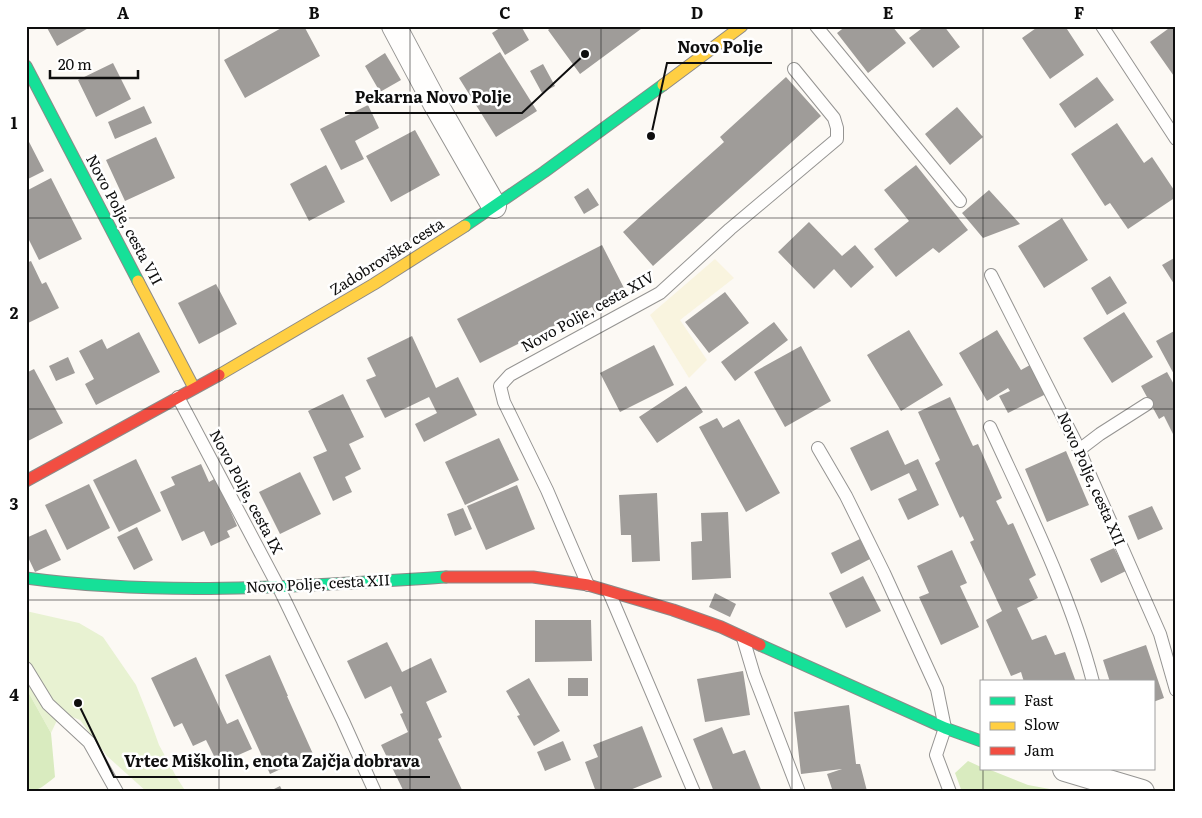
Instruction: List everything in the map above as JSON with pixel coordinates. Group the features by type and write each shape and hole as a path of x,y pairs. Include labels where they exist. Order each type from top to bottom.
{"street":[{"path":"394,26 439,111 494,206"},
{"name":"Zadobrovška cesta","path":"26,480 194,388 422,254 600,131 730,30"},
{"name":"Novo Polje, cesta VII","path":"26,66 194,388"},
{"name":"Novo Polje, cesta XII","path":"26,578 69,584 154,589 222,589 458,576 533,577 588,585 673,610 721,627 944,728 980,741"},
{"path":"1072,770 1117,777 1142,792"}],"lane":[{"path":"816,26 960,200"},
{"path":"1102,26 1176,140"},
{"name":"Novo Polje, cesta XIV","path":"588,585 547,490 504,402 500,386 510,375 660,293 730,229 837,139 838,128 834,118 794,68"},
{"name":"Novo Polje, cesta XII","path":"991,275 1079,450 1160,634 1176,690"},
{"name":"Novo Polje, cesta IX","path":"178,397 278,586 375,792"},
{"path":"1079,450 1146,404"},
{"path":"990,427 1041,538 1069,605 1092,680"},
{"path":"818,448 846,496 884,573 937,689 944,728 936,755 950,792"},
{"path":"609,592 694,792"},
{"path":"743,638 754,675 799,792"},
{"path":"26,668 48,704 90,742 117,792"}],"shaded area":[{"path":"715,259 734,278 680,320 707,360 689,378 650,315"}],"green space":[{"path":"26,611 79,623 103,637 136,685 159,745 186,792 147,792 107,756 80,720 67,715 59,716 51,733 26,688"},
{"path":"26,688 51,733 55,777 45,785 30,792 26,792"},
{"path":"968,761 980,767 980,770 990,770 1028,785 1066,792 962,792 955,773"}],"building":[{"path":"46,26 92,26 57,46"},
{"path":"285,26 304,26 320,56 245,98 224,60"},
{"path":"503,26 521,26 529,40 505,55 492,33"},
{"path":"553,26 645,26 580,74 548,30"},
{"path":"846,26 892,26 906,43 868,73 837,33"},
{"path":"925,26 944,26 960,47 933,68 909,38"},
{"path":"1039,26 1065,26 1084,55 1050,79 1022,38"},
{"path":"1172,26 1176,26 1176,79 1150,42"},
{"path":"500,52 537,111 496,137 459,78"},
{"path":"385,53 401,80 380,92 365,66"},
{"path":"113,63 131,99 96,117 78,80"},
{"path":"543,64 555,86 542,93 530,71"},
{"path":"786,77 821,116 653,266 623,232 724,142 720,137"},
{"path":"1097,77 1114,100 1075,128 1059,104"},
{"path":"368,105 379,128 355,141 364,159 341,170 320,129"},
{"path":"144,106 152,123 115,139 108,122"},
{"path":"957,107 983,137 950,165 925,134"},
{"path":"1117,123 1144,163 1152,157 1176,193 1176,197 1128,229 1110,203 1105,206 1071,154"},
{"path":"415,130 440,175 391,202 366,156"},
{"path":"26,136 44,171 26,180"},
{"path":"156,137 175,178 125,201 106,160"},
{"path":"326,165 345,202 309,221 290,184"},
{"path":"916,165 968,230 939,253 933,248 896,277 874,249 909,221 884,190"},
{"path":"51,178 82,239 39,260 26,234 26,191"},
{"path":"588,188 599,205 584,214 574,197"},
{"path":"989,190 1020,224 983,238 962,213"},
{"path":"1062,218 1088,260 1044,288 1018,246"},
{"path":"809,222 842,256 855,245 874,267 851,288 834,269 814,289 778,252"},
{"path":"602,245 626,292 606,301 608,306 595,313 592,307 480,363 457,319"},
{"path":"1176,257 1176,287 1162,265"},
{"path":"31,261 42,284 46,282 59,308 26,324 26,263"},
{"path":"1110,276 1127,303 1107,315 1091,288"},
{"path":"216,284 237,324 199,344 178,303"},
{"path":"725,292 749,323 709,353 685,322"},
{"path":"1124,312 1153,357 1112,383 1083,338"},
{"path":"774,322 788,340 735,381 721,362"},
{"path":"909,330 943,385 901,411 867,355"},
{"path":"997,330 1021,370 1030,365 1046,394 1008,413 999,396 1010,391 1008,388 987,401 959,353"},
{"path":"1176,330 1176,378 1156,341"},
{"path":"139,332 160,372 96,405 85,384 94,379 79,351 102,339 107,349"},
{"path":"412,336 436,388 458,377 477,415 424,442 415,424 437,413 429,397 385,418 366,380 376,376 367,358"},
{"path":"654,345 674,385 620,412 600,373"},
{"path":"801,346 831,401 785,427 754,372"},
{"path":"68,357 75,373 56,381 49,366"},
{"path":"34,369 63,423 26,442 26,373"},
{"path":"1167,372 1176,388 1176,440 1164,416 1159,419 1141,386"},
{"path":"686,386 703,412 657,443 639,417"},
{"path":"343,394 364,437 349,444 361,469 345,477 352,492 333,501 313,457 327,451 308,411"},
{"path":"950,397 973,446 978,444 1002,498 996,501 1008,525 1013,523 1036,575 1029,579 1038,598 1017,608 1032,640 1046,635 1055,655 1065,652 1075,680 1023,680 1021,672 1011,676 986,620 1002,611 970,542 974,540 963,516 960,518 935,463 940,460 918,412"},
{"path":"717,418 723,428 739,419 780,493 746,512 699,427"},
{"path":"888,430 905,465 918,459 939,505 908,520 898,499 917,490 909,473 871,491 850,448"},
{"path":"499,438 519,480 465,505 445,462"},
{"path":"1066,451 1089,505 1047,522 1025,469"},
{"path":"136,459 161,511 119,532 93,480"},
{"path":"201,464 209,482 216,478 237,526 227,531 230,537 211,546 204,531 182,541 160,492 175,485 171,477"},
{"path":"300,472 321,514 280,534 259,492"},
{"path":"89,484 110,528 67,550 45,505"},
{"path":"517,485 535,529 486,550 467,506"},
{"path":"657,493 660,561 632,562 631,535 621,535 619,495"},
{"path":"1152,506 1163,529 1138,540 1128,516"},
{"path":"463,508 472,529 455,536 447,514"},
{"path":"728,512 731,578 692,580 691,542 702,541 701,513"},
{"path":"137,527 153,560 134,570 117,537"},
{"path":"46,529 61,560 35,572 26,553 26,538"},
{"path":"860,539 870,559 841,574 831,553"},
{"path":"1114,548 1126,571 1101,583 1090,559"},
{"path":"952,550 967,583 960,586 979,627 941,645 919,597 929,593 917,566"},
{"path":"863,576 881,611 846,628 829,593"},
{"path":"715,593 736,604 730,617 709,607"},
{"path":"535,620 591,620 592,661 535,662"},
{"path":"387,642 402,672 431,658 447,692 426,702 442,737 438,739 463,792 404,792 381,745 408,732 400,714 403,713 391,686 365,699 347,661"},
{"path":"1146,645 1164,698 1154,702 1154,680 1109,680 1103,660"},
{"path":"270,655 313,754 270,774 225,675"},
{"path":"196,657 227,724 238,719 252,749 218,764 206,740 193,746 182,723 174,727 151,678"},
{"path":"743,671 750,715 705,722 697,679"},
{"path":"529,678 560,731 534,746 517,716 520,715 506,691"},
{"path":"568,678 588,678 588,696 568,696"},
{"path":"849,705 856,764 860,764 867,791 833,792 827,774 842,769 801,774 794,712"},
{"path":"642,726 662,777 625,792 596,792 585,762 598,757 593,745"},
{"path":"722,727 733,754 745,750 762,792 714,792 693,739"},
{"path":"563,741 571,760 545,771 537,752"},
{"path":"280,786 283,792 268,792"}],"traffic: fast":[{"path":"26,66 138,281"},
{"path":"465,226 544,172 663,85"},
{"path":"26,578 78,584 131,587 236,588 446,577"},
{"path":"760,645 945,728 980,741"}],"traffic: slow":[{"path":"663,85 742,26"},
{"path":"219,375 374,284 465,226"},
{"path":"138,281 194,388"}],"traffic: jam":[{"path":"26,481 219,375"},
{"path":"446,577 533,577 588,585 673,610 721,627 760,645"}],"place":[{"name":"Pekarna Novo Polje","path":"585,54"},
{"name":"Novo Polje","path":"651,136"},
{"name":"Vrtec Miškolin, enota Zajčja dobrava","path":"78,703"}]}
